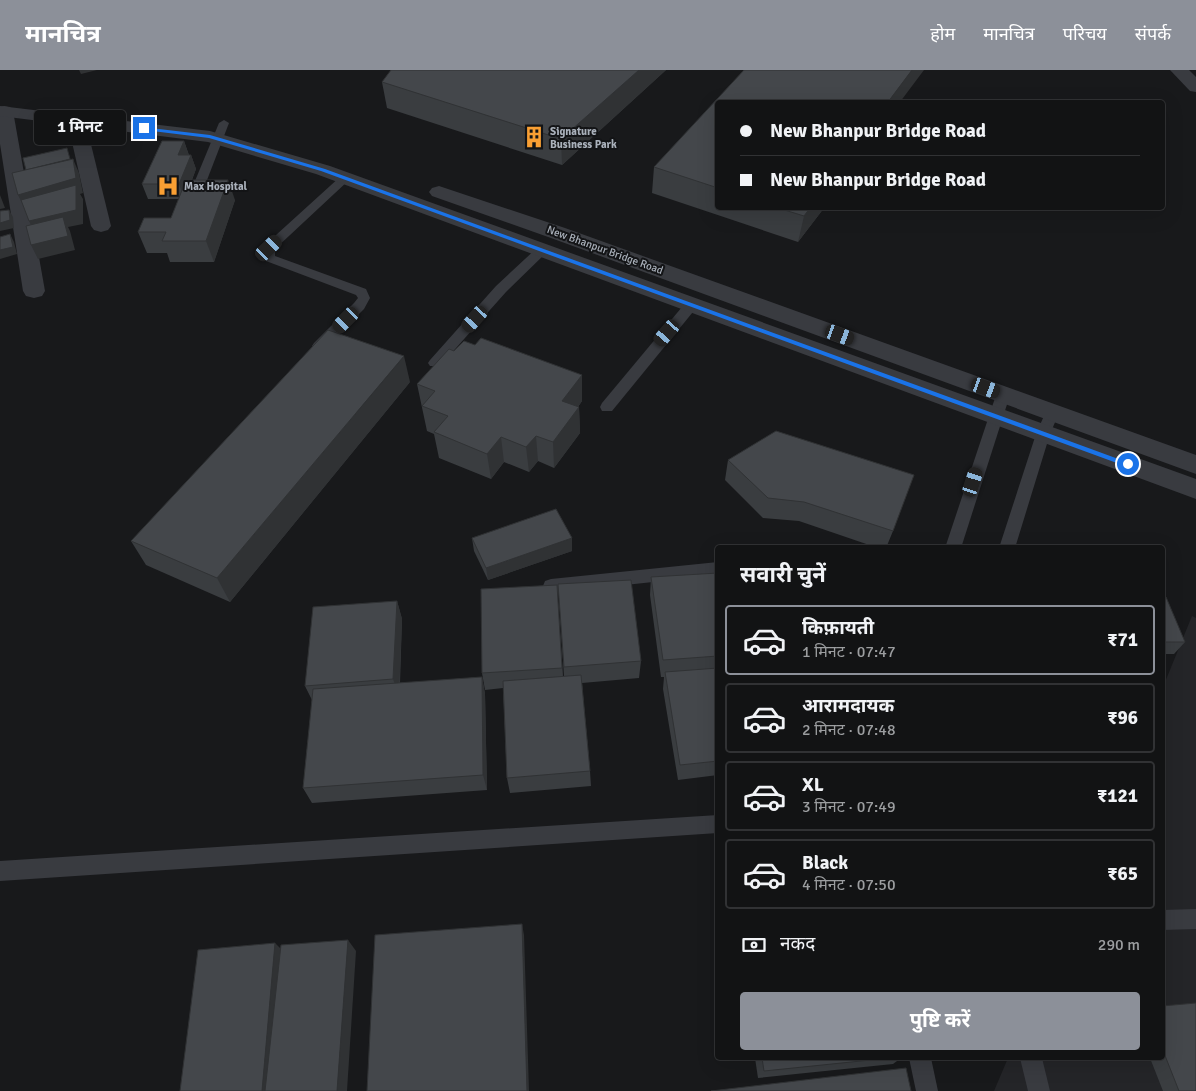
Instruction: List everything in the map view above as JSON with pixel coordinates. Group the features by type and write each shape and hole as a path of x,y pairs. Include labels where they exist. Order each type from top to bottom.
{"street":[{"path":"1179,70 1196,87"},
{"path":"1,105 8,187 34,291"},
{"name":"New Bhanpur Bridge Road","path":"1,105 76,120 267,133 551,241 692,304 994,417 1196,489"},
{"name":"New Bhanpur Bridge Road","path":"1,105 221,131 346,178 551,241 1004,395 1196,465"},
{"path":"76,120 101,226"}],"lane":[{"path":"196,193 221,131"},
{"path":"319,346 359,306 364,298 361,292 270,258 268,253 269,248 346,178"},
{"path":"435,363 501,290 551,241"},
{"path":"607,407 692,304"},
{"path":"955,545 994,417 1004,395"},
{"path":"1008,545 1043,434 1052,412"},
{"path":"552,586 715,568"},
{"path":"0,871 715,824"},
{"path":"1165,920 1196,919"},
{"path":"920,1060 927,1091"},
{"path":"1031,1060 1039,1091"}],"shaded area":[{"path":"1192,616 1196,618 1196,1091 994,1091 1007,1060 1165,1060 1165,682"}],"building":[{"path":"391,70 639,70 561,139 382,82"},
{"path":"744,70 912,70 890,100 716,100"},
{"path":"715,101 715,187 654,167"},
{"path":"162,141 184,141 178,155 191,155 179,184 142,184"},
{"path":"67,148 70,159 26,170 23,158"},
{"path":"73,159 76,178 18,195 12,173"},
{"path":"186,180 228,180 206,241 162,241 166,232 138,232 144,218 171,218"},
{"path":"76,185 76,210 29,221 21,200"},
{"path":"9,210 10,220 0,223 0,211"},
{"path":"784,210 808,210 804,216"},
{"path":"63,217 68,236 31,245 26,226"},
{"path":"10,234 13,247 0,250 0,237"},
{"path":"328,330 404,356 217,578 131,541"},
{"path":"481,338 582,375 562,401 579,407 553,442 536,436 526,447 501,437 487,454 434,432 448,416 422,406 435,391 417,384 449,349 454,351 464,341 475,345"},
{"path":"776,431 914,475 893,531 804,502 768,498 728,460"},
{"path":"556,509 572,538 486,568 472,538"},
{"path":"715,573 715,656 663,660 651,577"},
{"path":"631,580 641,661 564,667 558,584"},
{"path":"557,585 562,668 482,673 481,589"},
{"path":"1165,597 1166,597 1185,642 1165,642"},
{"path":"397,601 393,679 305,686 313,607"},
{"path":"715,668 715,761 680,765 665,672"},
{"path":"581,675 590,771 507,778 503,681"},
{"path":"482,677 483,775 303,788 313,689"},
{"path":"522,924 527,1091 367,1091 375,935"},
{"path":"348,940 337,1091 265,1091 281,945"},
{"path":"275,943 262,1091 180,1091 198,950"},
{"path":"1196,1003 1196,1091 1179,1091 1165,1056 1165,1006"},
{"path":"762,1060 871,1060 764,1071"},
{"path":"906,1068 911,1091 711,1091"}],"place":[{"name":"Signature Business Park","path":"534,137"},
{"name":"Max Hospital","path":"168,186"}],"route":[{"path":"144,128 210,137 323,170 543,249 994,417 1128,464"}]}
